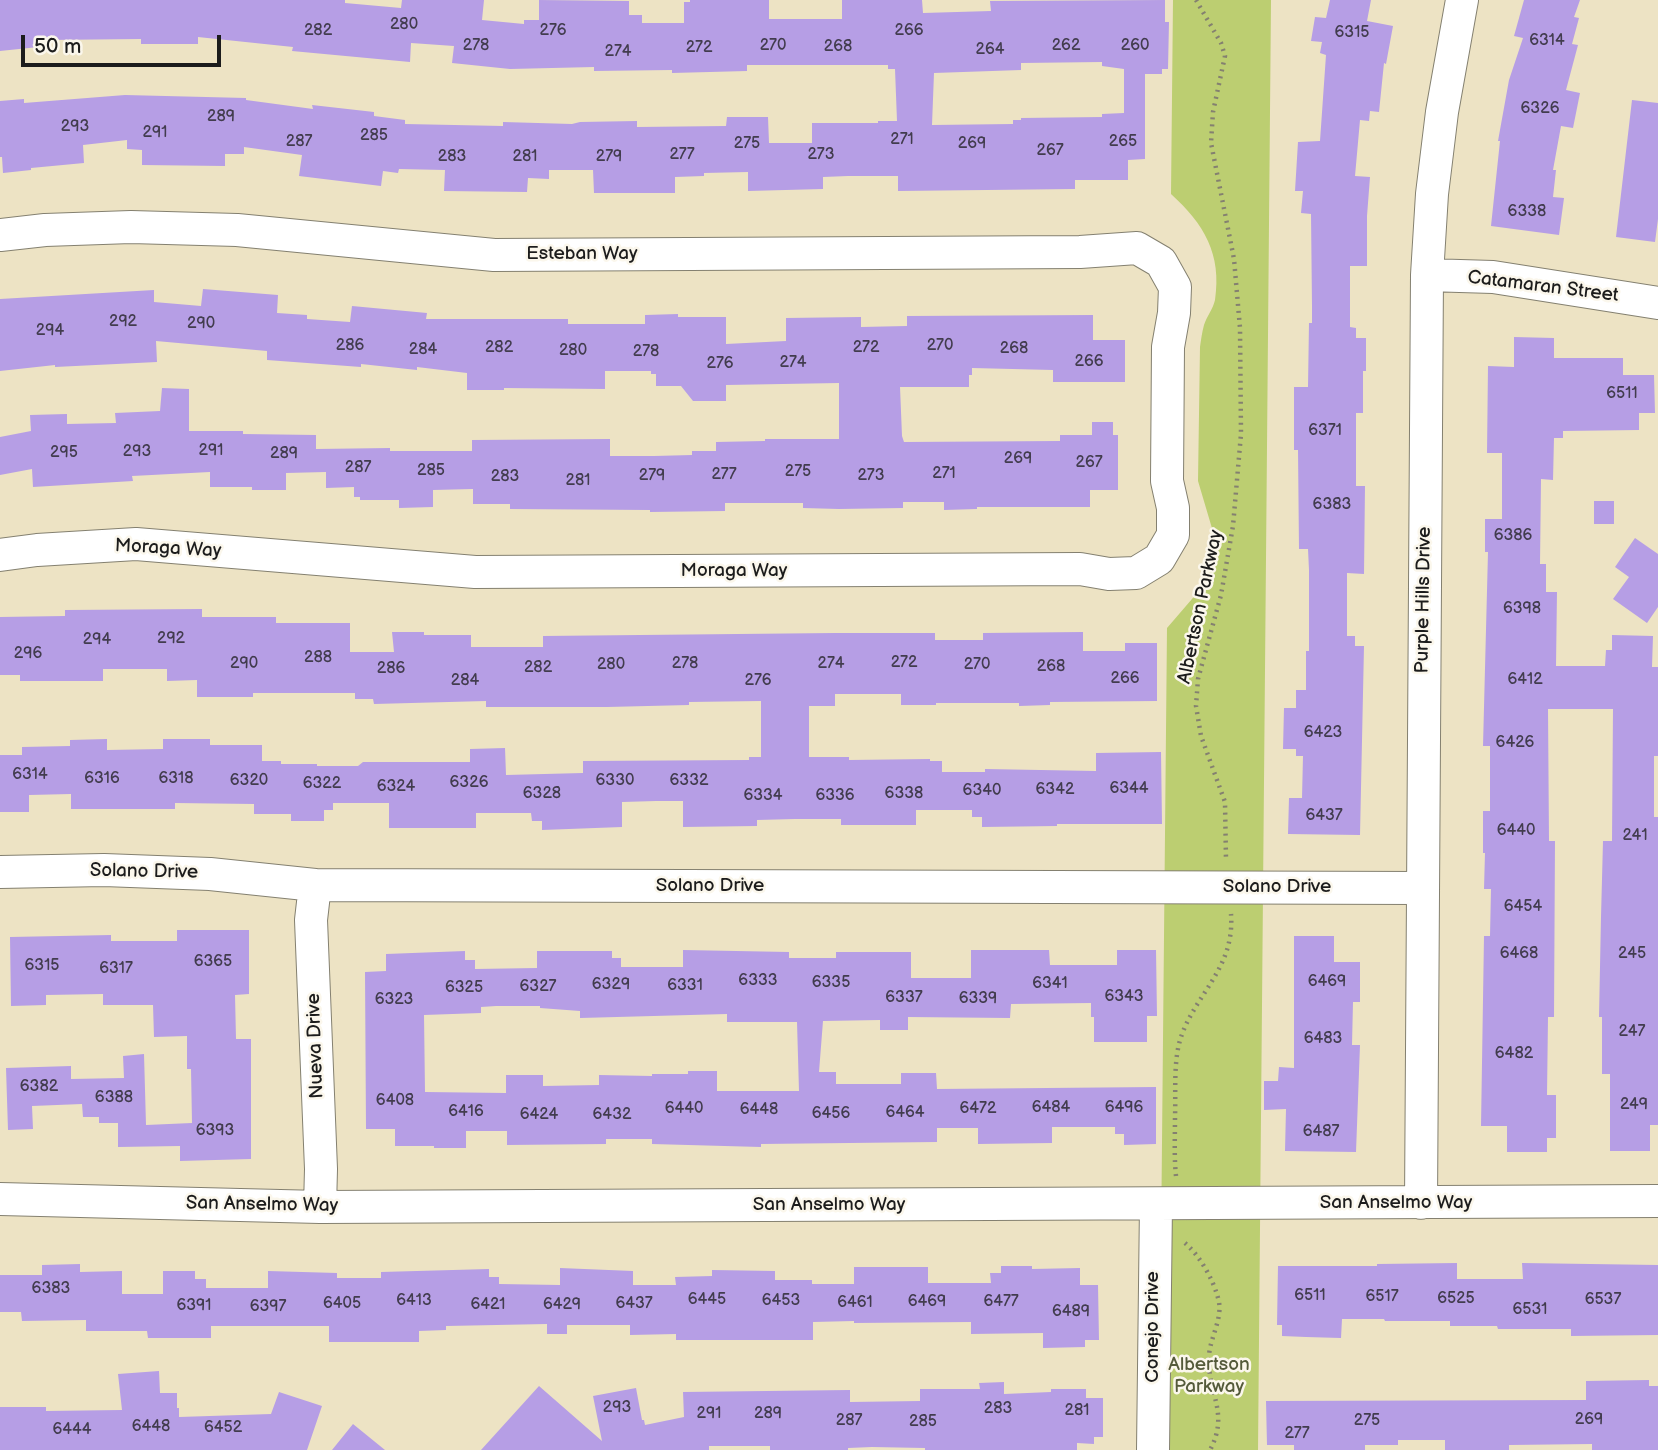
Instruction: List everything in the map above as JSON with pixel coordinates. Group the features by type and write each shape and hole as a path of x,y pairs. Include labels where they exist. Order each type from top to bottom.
{"street":[{"name":"Purple Hills Drive","path":"1421,1203 1427,275 1432,194 1442,112 1462,0"},
{"name":"Esteban Way","path":"0,235 45,230 131,227 237,230 494,255 1080,252 1137,248 1161,262"},
{"name":"Moraga Way","path":"0,555 136,544 475,572 1080,569 1109,574 1136,573 1159,559 1173,535 1173,508 1167,481 1167,441 1168,347 1175,287 1161,262"},
{"name":"Catamaran Street","path":"1427,275 1493,277 1658,303"},
{"name":"Solano Drive","path":"0,872 104,870 210,873 314,885 1421,888"},
{"name":"Nueva Drive","path":"314,885 311,920 321,1169 320,1207"},
{"name":"San Anselmo Way","path":"0,1199 320,1207 1658,1201"},
{"name":"Conejo Drive","path":"1153,1450 1154,1240 1167,1204"}],"path":[{"name":"Albertson Parkway","path":"1196,0 1225,56 1213,112 1211,143 1234,259 1240,328 1241,434 1233,526 1220,595 1198,679 1196,706 1201,736 1225,802 1230,939 1211,985 1180,1038 1176,1083 1175,1170 1167,1204 1182,1240 1207,1272 1220,1308 1209,1356 1211,1385 1220,1422 1210,1450"}],"green space":[{"name":"Albertson Parkway","path":"1173,0 1271,0 1258,1450 1159,1450 1167,628 1198,592 1209,566 1214,535 1198,481 1200,347 1204,325 1215,300 1216,268 1208,241 1201,229 1171,194"}],"building":[{"path":"0,0 345,0 345,3 401,8 402,0 484,0 482,20 524,24 524,20 539,20 539,0 629,1 629,15 642,15 642,23 684,23 684,2 690,0 769,0 769,19 842,19 842,0 922,0 923,13 991,11 990,1 1165,0 1165,22 1169,22 1168,69 1162,69 1162,74 1145,74 1145,159 1128,160 1128,180 1075,180 1075,189 898,191 898,176 848,176 823,177 823,189 748,191 748,172 675,177 675,193 594,193 593,170 549,170 549,179 528,178 527,192 444,191 445,170 399,169 398,173 383,171 381,186 299,176 302,155 244,147 244,154 225,154 225,166 142,165 142,150 127,149 127,140 83,145 84,163 3,173 0,157 0,101 24,99 24,103 125,95 246,98 313,109 312,105 374,112 374,116 405,120 405,124 503,126 503,122 572,124 637,121 637,127 726,126 727,117 768,117 769,143 812,143 812,123 897,121 895,69 888,69 888,65 747,65 747,71 672,73 672,70 594,71 594,67 510,69 452,63 454,46 411,43 410,62 292,51 293,47 198,37 198,44 141,44 141,39 47,40 48,46 0,51","holes":["1102,62 1102,66 1124,69 1124,113 1102,114 1102,117 1021,118 1013,120 1013,124 932,125 934,73 1021,70 1021,63"]},
{"path":"1330,0 1371,0 1367,21 1393,26 1386,64 1384,63 1379,112 1370,111 1369,121 1360,120 1355,176 1370,177 1367,266 1350,266 1350,327 1356,328 1356,338 1366,338 1363,413 1356,413 1356,486 1365,486 1364,574 1347,573 1347,636 1355,636 1355,646 1364,646 1360,835 1288,834 1289,798 1302,798 1303,756 1296,756 1296,749 1283,749 1284,708 1296,708 1296,690 1306,690 1306,651 1309,651 1308,549 1299,549 1294,387 1308,387 1309,323 1312,323 1311,214 1301,213 1303,191 1295,191 1298,142 1320,141 1326,55 1320,53 1322,42 1311,41 1315,17 1326,18"},
{"path":"1524,0 1580,0 1574,17 1579,18 1572,44 1578,45 1566,90 1580,93 1573,128 1561,126 1553,170 1556,170 1553,197 1564,198 1559,235 1491,226 1498,141 1509,80 1523,38 1514,36"},
{"path":"1632,100 1658,103 1658,219 1655,242 1616,237"},
{"path":"203,289 278,295 277,313 307,315 307,319 350,322 352,306 427,313 426,319 568,319 568,324 645,324 645,315 726,317 726,344 786,341 786,318 861,317 861,327 907,326 907,316 1093,315 1093,340 1125,340 1125,382 1053,382 1053,370 972,368 969,387 900,387 902,436 904,442 1060,441 1060,435 1092,435 1092,422 1113,422 1113,435 1118,435 1118,490 1090,490 1090,507 977,507 944,510 944,502 903,502 903,508 839,509 803,508 803,503 725,503 725,511 650,512 510,509 510,504 473,504 473,489 433,490 433,507 399,508 399,500 360,500 360,497 354,497 354,487 326,488 326,472 286,473 286,490 210,487 210,472 132,476 133,481 33,487 32,469 0,475 0,437 31,431 30,415 67,414 67,424 116,423 115,413 160,411 162,388 189,389 189,431 316,435 316,449 472,451 472,440 610,439 610,456 654,456 716,451 716,442 839,439 839,383 726,385 726,401 693,401 681,386 656,386 656,374 651,374 651,371 605,371 605,389 467,390 467,373 417,367 417,370 361,364 361,367 267,360 267,351 156,341 157,362 55,365 0,371 0,299 154,290 154,302 201,306"},
{"path":"1514,337 1554,338 1554,358 1623,358 1623,375 1654,375 1655,413 1639,413 1639,430 1563,431 1563,438 1554,438 1553,480 1541,479 1540,564 1546,564 1546,592 1557,592 1556,666 1605,666 1606,650 1612,650 1612,635 1653,636 1652,667 1658,667 1658,756 1654,756 1654,817 1658,817 1658,1125 1650,1125 1650,1151 1610,1151 1610,1074 1602,1074 1602,1017 1599,1017 1603,841 1612,841 1613,709 1548,709 1549,841 1555,841 1554,1017 1548,1017 1547,1095 1556,1095 1556,1138 1547,1138 1547,1152 1507,1152 1507,1126 1481,1126 1484,936 1490,936 1491,889 1484,889 1483,853 1483,811 1490,811 1490,746 1483,746 1488,552 1485,552 1485,519 1502,519 1502,453 1487,453 1488,366 1514,367"},
{"path":"1594,501 1614,501 1614,524 1594,524"},
{"path":"1635,538 1658,554 1658,607 1647,623 1613,599 1629,577 1615,567"},
{"path":"202,609 202,617 276,617 276,623 350,623 350,652 394,652 392,632 471,635 471,647 543,647 543,636 835,633 935,633 935,640 983,640 983,633 1083,632 1083,651 1125,651 1125,643 1157,643 1157,701 1050,702 1050,705 1019,706 1019,703 901,705 901,694 835,694 835,706 809,706 809,757 849,757 849,760 930,759 942,761 942,772 985,772 985,769 1096,771 1096,753 1161,752 1162,824 982,827 982,817 972,817 972,810 916,810 916,825 841,825 841,819 795,819 757,820 757,826 683,827 683,801 656,801 622,802 622,827 542,830 542,821 532,821 531,813 476,813 476,828 389,828 389,803 333,803 333,810 324,810 324,821 291,821 291,814 254,814 254,804 175,803 175,809 71,809 71,794 29,795 29,812 0,812 0,755 22,755 22,747 70,746 70,740 107,739 107,750 163,749 163,739 210,739 210,745 262,745 262,761 317,766 358,766 363,762 470,762 470,749 505,748 506,775 583,773 583,761 749,760 749,757 761,757 761,701 607,707 486,707 486,701 374,704 373,699 355,699 355,693 253,693 253,697 197,697 197,680 167,681 167,669 103,669 103,681 20,681 20,675 0,675 0,617 65,616 65,610"},
{"path":"177,930 249,930 249,994 235,995 236,1039 251,1039 251,1159 180,1161 180,1146 118,1147 118,1123 99,1123 99,1117 83,1117 82,1104 32,1106 33,1129 8,1130 6,1068 71,1066 71,1079 124,1078 123,1056 144,1054 146,1125 192,1123 187,1036 154,1037 153,1005 103,1005 103,994 46,995 46,1005 11,1006 10,937 111,935 111,941 177,941"},
{"path":"1294,936 1334,936 1334,962 1360,962 1360,1002 1353,1002 1352,1045 1360,1045 1356,1152 1285,1151 1286,1109 1264,1110 1264,1081 1278,1081 1279,1067 1294,1068"},
{"path":"683,950 789,952 789,958 836,958 836,952 911,952 911,978 971,978 971,950 1049,950 1050,965 1117,965 1117,950 1156,950 1157,1016 1147,1016 1147,1042 1094,1042 1091,1003 1011,1004 1010,1018 908,1017 908,1030 880,1030 880,1020 823,1021 819,1072 836,1072 836,1084 901,1084 901,1073 936,1073 937,1089 1156,1087 1156,1144 1124,1145 1124,1134 1115,1134 1115,1127 1052,1127 1052,1143 978,1144 978,1128 937,1128 937,1142 761,1144 761,1147 652,1144 652,1139 606,1139 606,1144 507,1145 507,1131 466,1131 466,1148 434,1148 395,1146 395,1129 366,1129 365,972 386,971 386,954 465,951 465,960 475,960 475,969 537,968 537,951 612,951 612,958 621,958 621,967 683,967","holes":["540,1006 580,1011 580,1018 727,1014 727,1022 797,1022 799,1091 717,1091 717,1071 688,1071 688,1074 652,1076 599,1075 599,1085 543,1086 543,1075 506,1075 506,1093 425,1092 424,1015 481,1013 481,1007"]},
{"path":"1457,1263 1457,1279 1523,1279 1522,1263 1658,1265 1658,1335 1571,1336 1571,1329 1498,1329 1497,1326 1450,1326 1450,1321 1342,1319 1341,1338 1282,1336 1282,1325 1277,1325 1278,1266"},
{"path":"80,1264 80,1272 122,1271 122,1294 163,1294 163,1271 195,1271 195,1279 206,1279 206,1288 268,1288 268,1271 337,1273 337,1278 381,1278 381,1272 489,1269 489,1277 499,1277 499,1284 560,1285 560,1268 633,1271 633,1285 676,1285 675,1277 712,1276 712,1270 775,1271 775,1280 812,1280 812,1284 854,1284 854,1267 928,1267 928,1283 991,1283 990,1273 1001,1273 1001,1266 1032,1266 1032,1269 1080,1268 1080,1285 1098,1285 1099,1340 1085,1340 1085,1347 1043,1348 1043,1333 971,1334 971,1322 854,1321 813,1322 813,1340 676,1340 676,1334 630,1335 630,1325 567,1325 567,1334 547,1334 547,1324 446,1326 446,1330 419,1331 419,1342 329,1342 329,1326 211,1326 211,1338 148,1338 147,1331 86,1331 86,1320 22,1321 21,1312 0,1312 0,1275 42,1275 42,1265"},
{"path":"159,1371 160,1393 177,1393 179,1417 271,1414 279,1392 322,1406 307,1450 0,1450 0,1407 46,1407 46,1411 122,1410 118,1374"},
{"path":"1649,1380 1649,1386 1658,1386 1658,1450 1592,1450 1592,1444 1509,1445 1509,1450 1445,1450 1445,1440 1398,1440 1398,1445 1365,1445 1365,1450 1294,1450 1294,1445 1267,1445 1266,1401 1586,1400 1586,1381"},
{"path":"1004,1382 1004,1394 1051,1392 1051,1389 1086,1389 1086,1398 1103,1398 1103,1437 1094,1437 1094,1444 1077,1443 1077,1450 925,1450 872,1447 848,1450 770,1450 770,1446 709,1446 709,1450 481,1450 539,1386 602,1441 593,1396 636,1388 645,1425 684,1417 683,1392 850,1390 850,1402 920,1401 920,1389 980,1389 979,1383"},
{"path":"353,1424 385,1450 332,1450"}]}
